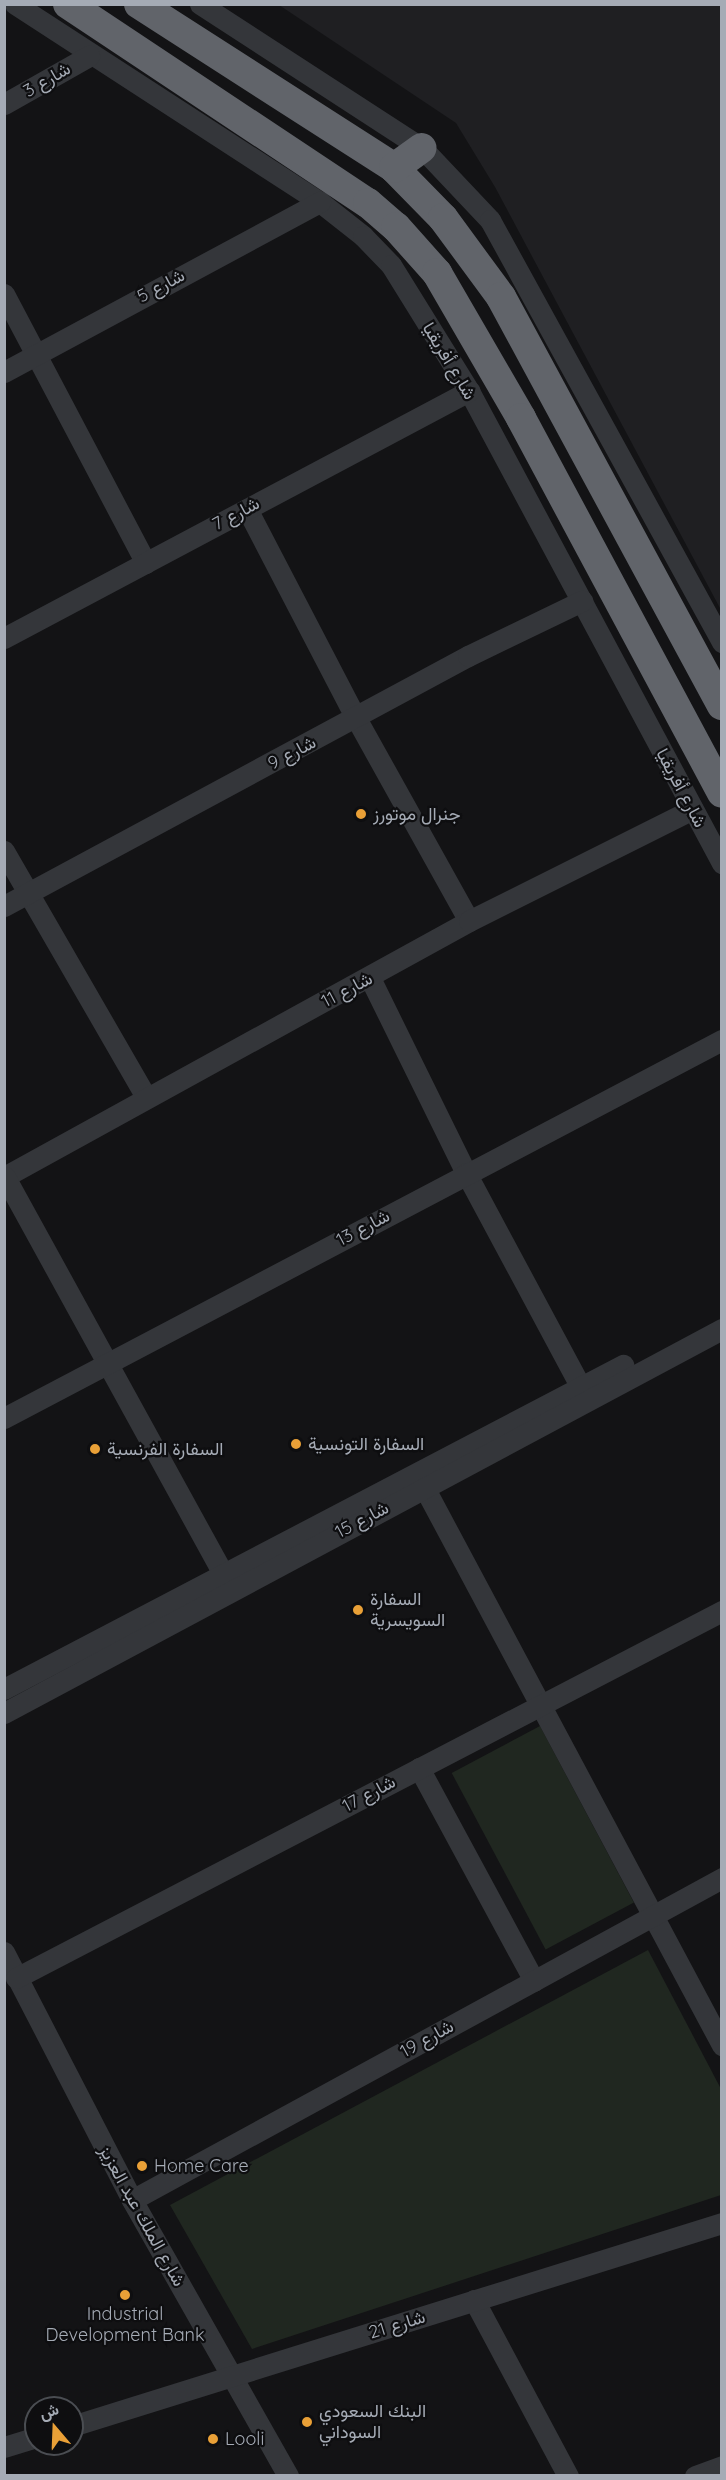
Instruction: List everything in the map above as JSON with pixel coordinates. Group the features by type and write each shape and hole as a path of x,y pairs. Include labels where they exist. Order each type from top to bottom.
{"highway":[{"name":"شارع أفريقيا","path":"68,4 368,203 396,227 437,273 516,409 722,793"},
{"path":"139,4 394,168 443,218 501,297 722,705"},
{"path":"394,168 422,148"}],"street":[{"name":"شارع أفريقيا","path":"15,4 89,56 320,202 363,236 391,265 469,392 722,863"},
{"path":"201,4 422,148 490,220 722,642"},
{"name":"شارع 3","path":"4,104 89,56"},
{"name":"شارع 5","path":"4,372 320,202"},
{"path":"4,294 39,353 146,562"},
{"name":"شارع 7","path":"4,638 469,392"},
{"path":"247,509 356,718 469,921"},
{"name":"شارع 9","path":"4,906 468,656 582,601"},
{"name":"شارع 11","path":"5,1177 146,1097 370,978 469,921 693,809"},
{"path":"4,851 146,1097"},
{"path":"370,978 466,1173 580,1386"},
{"name":"شارع 13","path":"4,1418 722,1040"},
{"path":"5,1177 227,1583"},
{"name":"شارع 15","path":"4,1713 227,1583 580,1386 722,1313"},
{"name":"شارع 15","path":"4,1689 424,1487 722,1329"},
{"path":"424,1487 722,2045"},
{"name":"شارع 17","path":"16,1978 722,1611"},
{"path":"419,1768 534,1981"},
{"name":"شارع 19","path":"132,2200 722,1878"},
{"name":"شارع الملك عبد العزيز","path":"4,1952 132,2200 288,2475"},
{"name":"شارع 21","path":"84,2422 722,2223"},
{"path":"474,2300 568,2475"},
{"path":"4,2447 24,2441"},
{"path":"695,2475 722,2466"}],"shaded area":[{"path":"279,5 721,5 721,610 495,187 456,123"},
{"path":"540,1726 634,1903 546,1950 452,1773"},
{"path":"648,1950 721,2089 721,2195 252,2349 170,2205"}],"place":[{"name":"جنرال موتورز","path":"361,814"},
{"name":"السفارة التونسية","path":"296,1444"},
{"name":"السفارة الفرنسية","path":"95,1449"},
{"name":"السفارة السويسرية","path":"358,1610"},
{"name":"Home Care","path":"142,2166"},
{"name":"Industrial Development Bank","path":"125,2295"},
{"name":"البنك السعودي السوداني","path":"307,2422"},
{"name":"Looli","path":"213,2439"}]}
